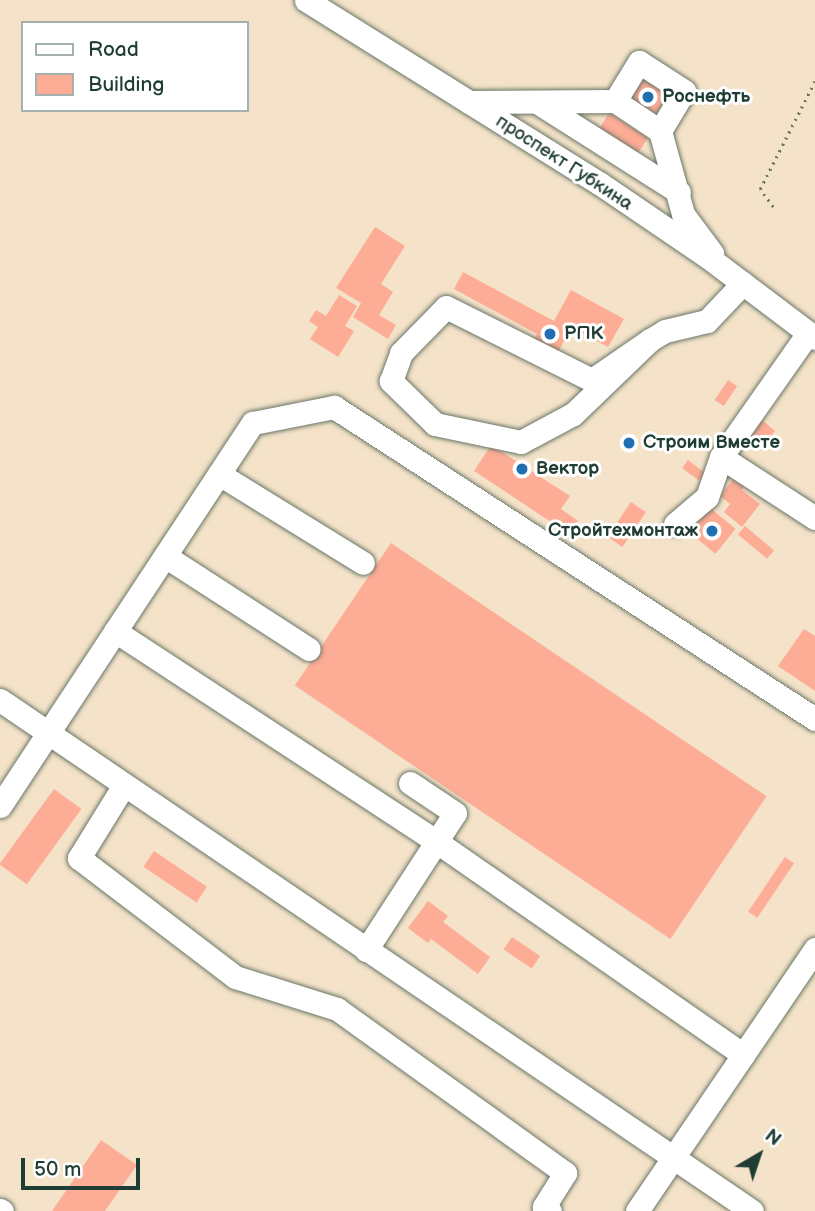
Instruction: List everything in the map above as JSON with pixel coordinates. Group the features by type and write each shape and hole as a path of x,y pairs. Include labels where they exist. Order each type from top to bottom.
{"street":[{"name":"проспект Губкина","path":"306,0 599,183 734,277 811,335"},
{"path":"615,101 639,62 684,91 660,131"},
{"path":"469,102 615,101 660,131 683,214 734,277 706,321 665,331 650,340 592,380 446,307 401,353 391,382 435,424 521,442 573,414 650,340"},
{"path":"536,102 679,192"},
{"path":"675,524 708,497 721,457 811,335"},
{"path":"0,806 253,423 334,407 815,719"},
{"path":"721,457 815,518"},
{"path":"219,474 363,563"},
{"path":"165,556 309,649"},
{"path":"115,631 437,842 743,1055"},
{"path":"0,701 752,1211"},
{"path":"366,950 455,813 410,783"},
{"path":"124,785 79,858 235,977 337,1009 565,1173 544,1207 550,1211"},
{"path":"637,1211 815,949"}],"path":[{"path":"773,207 760,189 815,81"}],"building":[{"name":"Роснефть","path":"641,77 669,95 655,117 627,99"},
{"path":"609,113 648,137 635,158 596,133"},
{"path":"375,227 405,246 381,284 393,292 379,315 396,325 388,339 353,317 361,303 336,288"},
{"path":"463,272 554,321 571,290 624,319 608,347 571,327 557,354 533,341 537,334 454,289"},
{"path":"339,295 357,306 345,326 354,331 338,357 310,339 318,327 309,321 316,310 326,316"},
{"path":"728,380 737,386 724,406 715,400"},
{"path":"762,420 775,431 761,448 748,437"},
{"path":"491,445 570,496 561,509 578,521 569,534 474,471"},
{"path":"688,460 705,473 699,481 682,468"},
{"path":"735,477 745,485 742,490 760,504 742,527 724,512 730,504 720,496"},
{"path":"631,502 646,512 622,547 608,537"},
{"path":"710,508 736,529 716,554 690,533"},
{"path":"745,526 774,550 767,559 738,534"},
{"path":"391,543 767,796 670,939 295,686"},
{"path":"804,629 815,636 815,691 778,666"},
{"path":"54,789 82,809 27,884 0,863"},
{"path":"154,851 207,887 196,903 143,867"},
{"path":"785,857 794,863 757,918 748,912"},
{"path":"428,901 448,916 443,922 490,957 478,974 431,939 428,943 408,928"},
{"path":"512,937 540,956 532,968 504,949"},
{"path":"101,1140 137,1165 105,1211 52,1211"}],"place":[{"name":"Роснефть","path":"648,97"},
{"name":"РПК","path":"550,334"},
{"name":"Строим Вместе","path":"629,443"},
{"name":"Вектор","path":"522,469"},
{"name":"Стройтехмонтаж","path":"712,531"}]}
